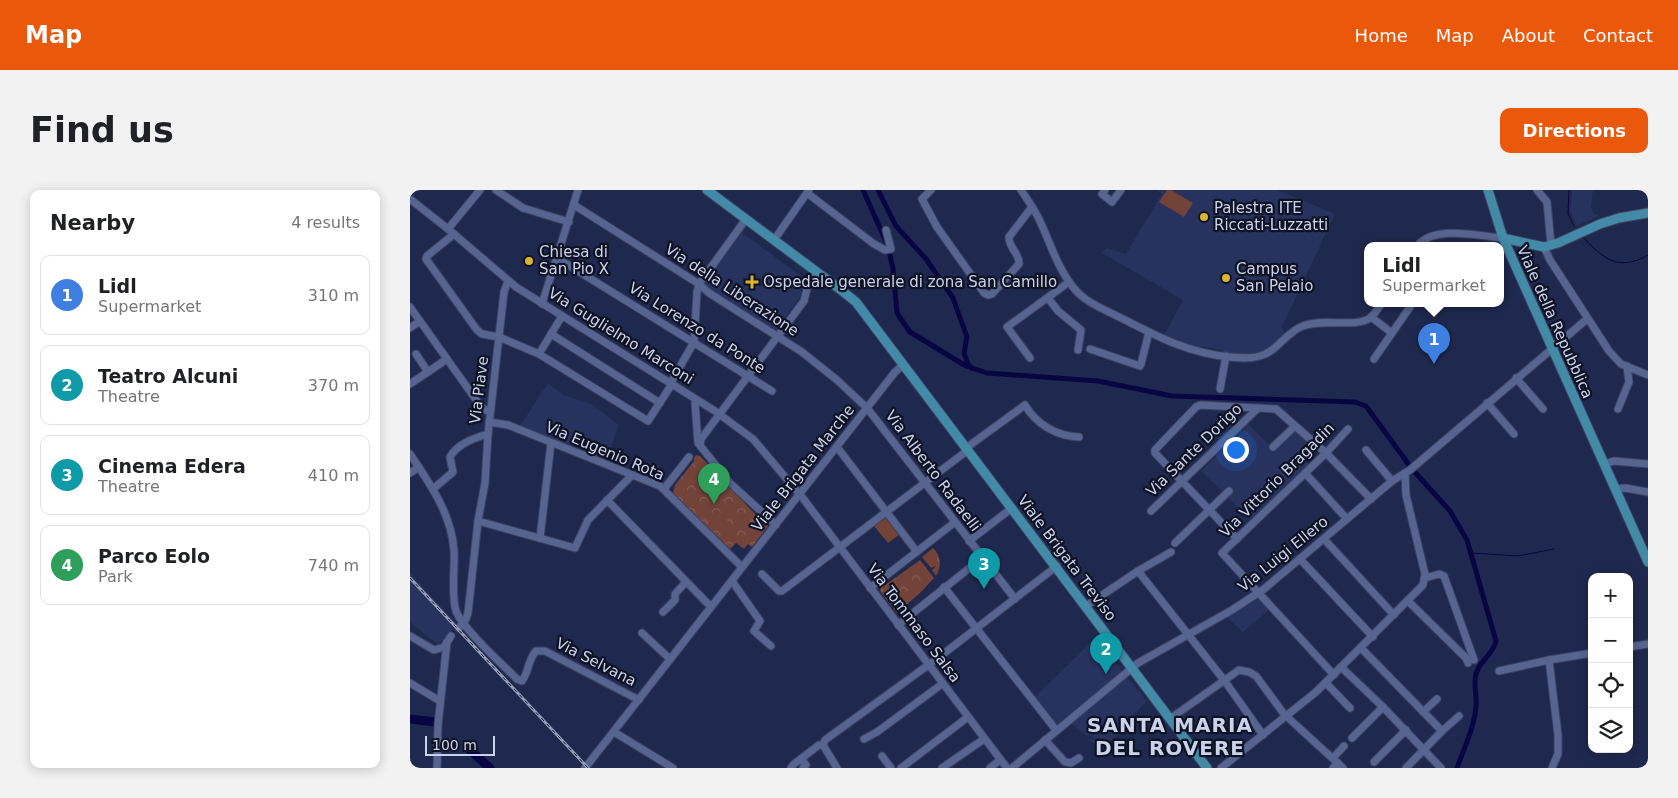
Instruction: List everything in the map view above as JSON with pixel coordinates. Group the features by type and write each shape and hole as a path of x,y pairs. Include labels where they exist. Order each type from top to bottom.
{"main road":[{"name":"Viale Brigata Treviso","path":"707,190 856,302 1057,566 1207,768"},
{"name":"Viale della Repubblica","path":"1488,190 1503,238 1648,562"},
{"path":"1503,238 1548,246 1600,224 1619,218 1648,213"}],"street":[{"path":"480,190 451,231 427,256 426,260 476,330 482,334 499,337 538,354 648,421 694,342 699,284 746,219"},
{"path":"496,190 523,208 569,222"},
{"path":"542,304 578,190"},
{"path":"931,190 922,199 937,228 984,293 988,295 992,294 1019,264 1020,260 1009,242 1009,237 1032,207"},
{"path":"1021,190 1041,223 1069,282 1078,292 1087,300 1187,349 1226,356 1253,358 1268,354 1295,329 1320,322 1362,322 1371,317 1379,307"},
{"path":"1105,190 1102,194 1112,202 1121,190"},
{"path":"1537,190 1547,202 1550,260 1587,319 1608,351 1621,364 1646,374 1648,365"},
{"path":"774,240 808,191 874,244 887,250 886,230"},
{"path":"410,199 451,231 508,281"},
{"name":"Via della Liberazione","path":"574,205 802,352 838,380 867,408"},
{"path":"1422,242 1428,237 1441,234 1503,238"},
{"name":"Via Lorenzo da Ponte","path":"557,258 772,391"},
{"path":"700,440 804,301 808,285 817,272"},
{"name":"Via Guglielmo Marconi","path":"508,281 719,414 753,439 788,479"},
{"name":"Via Piave","path":"462,625 468,613 478,521 485,483 489,422 504,292 508,281"},
{"path":"1030,358 1008,327 1069,282"},
{"path":"1048,298 1058,311 1081,330 1078,350"},
{"path":"410,306 481,407 490,412"},
{"path":"1374,359 1410,307"},
{"path":"538,354 562,316"},
{"path":"1371,317 1392,333"},
{"name":"Via Luigi Ellero","path":"1012,768 1132,667 1258,594 1392,481 1416,465 1587,319"},
{"path":"410,328 420,321"},
{"path":"1090,349 1140,366 1149,332"},
{"path":"551,334 660,403"},
{"path":"416,354 428,372"},
{"path":"1220,389 1226,356"},
{"path":"410,384 447,359"},
{"name":"Viale Brigata Marche","path":"585,768 895,372 903,365"},
{"path":"1618,409 1629,382 1627,366"},
{"path":"895,372 910,374"},
{"path":"1516,378 1543,409"},
{"path":"697,400 695,403 700,440 712,462 730,482 776,525"},
{"path":"1487,403 1514,434"},
{"path":"762,574 780,592 926,483 1025,405 1031,415 1054,432 1079,437"},
{"path":"1237,539 1155,453 1155,450 1200,405 1276,409 1326,453 1371,499"},
{"name":"Via Alberto Radaelli","path":"867,408 1015,599"},
{"name":"Via Sante Dorigo","path":"1151,511 1256,409"},
{"name":"Via Eugenio Rota","path":"489,422 508,425 664,489 742,568"},
{"path":"1273,447 1295,426"},
{"name":"Via Vittorio Bragadin","path":"1258,594 1222,553 1326,453 1348,429"},
{"path":"433,489 453,472 450,459 453,452 469,442 488,434"},
{"path":"540,538 551,443"},
{"path":"837,447 917,552"},
{"path":"1366,450 1392,481"},
{"path":"410,454 433,489 450,524 454,552 455,603 462,625"},
{"path":"664,489 689,457"},
{"path":"1604,464 1614,461 1648,464"},
{"path":"410,473 418,467"},
{"path":"1221,768 1287,717 1326,683 1421,589 1425,578 1424,569 1406,495 1407,472"},
{"path":"1305,473 1347,519"},
{"path":"478,521 576,547 586,523 632,475"},
{"path":"788,479 800,484 810,480"},
{"name":"Via Tommaso Salsa","path":"788,479 1007,768"},
{"path":"1615,489 1625,488 1648,492"},
{"path":"1175,543 1229,491"},
{"path":"607,500 711,607"},
{"path":"969,541 1012,508"},
{"path":"870,588 956,522"},
{"path":"1324,539 1394,615"},
{"path":"1086,606 1138,571 1171,552"},
{"path":"898,625 982,558"},
{"path":"1300,559 1373,637"},
{"path":"823,745 825,740 976,629 1057,566"},
{"path":"1138,571 1224,680 1263,735"},
{"path":"1408,602 1471,662 1444,576 1439,574 1425,578"},
{"path":"732,581 760,621 754,631 771,646"},
{"path":"663,612 675,600 675,594 686,582"},
{"path":"944,587 1056,730"},
{"path":"1258,594 1334,675"},
{"name":"Via Selvana","path":"462,625 517,679 522,681 525,677 531,656 536,651 545,652 639,700"},
{"path":"642,633 670,659"},
{"path":"410,636 440,652 445,659"},
{"path":"434,650 442,648 449,639 440,701 437,768"},
{"path":"1633,646 1648,644"},
{"path":"1361,648 1442,731"},
{"path":"1499,671 1588,654"},
{"path":"1549,660 1558,735 1558,754 1552,768"},
{"path":"1342,667 1406,730 1441,768"},
{"path":"1171,718 1239,670 1252,673 1260,680 1287,717 1337,764 1344,746"},
{"path":"410,683 440,701"},
{"path":"1326,683 1350,708"},
{"path":"864,739 877,732 942,684"},
{"path":"1423,712 1437,699"},
{"path":"1352,738 1383,707"},
{"path":"1406,768 1459,716"},
{"path":"901,768 968,717"},
{"path":"1374,762 1406,730"},
{"path":"614,732 673,768"},
{"path":"942,768 984,738"},
{"path":"1044,740 1065,762 1071,763 1080,758"},
{"path":"791,768 819,745 823,745"},
{"path":"823,745 838,768"},
{"path":"882,756 891,768"},
{"path":"801,759 806,765 803,768"},
{"path":"990,768 1000,760"}],"shaded area":[{"name":"Campus San Pelaio","path":"1157,190 1277,190 1335,214 1282,327 1285,335 1280,337 1275,344 1265,351 1245,355 1200,346 1198,348 1164,335 1183,300 1102,253 1107,248 1126,254 1162,194"},
{"path":"1572,190 1593,190 1591,207 1594,214 1599,216 1577,226 1570,210"},
{"name":"Ospedale generale di zona San Camillo","path":"740,231 805,279 801,282 805,283 803,290 801,289 800,297 775,332 701,284"},
{"path":"548,383 563,395 591,404 619,425 606,461 520,426"},
{"path":"1247,423 1271,447 1296,430 1311,440 1298,452 1310,465 1251,522 1201,471 1243,431 1243,426"},
{"path":"410,573 457,624 444,640 437,644 410,622"},
{"path":"1260,597 1270,609 1243,632 1227,617"},
{"path":"1096,637 1122,671 1057,725 1035,697"},
{"path":"1126,676 1147,701 1127,721 1130,727 1100,748 1089,740 1090,738 1094,740 1094,738 1090,735 1088,737 1070,723"}],"green space":[{"path":"1167,190 1171,190 1193,203 1184,217 1159,202"},
{"path":"696,455 700,456 758,517 760,515 768,523 768,526 752,547 748,544 744,549 736,543 728,551 673,493 675,485 694,461"},
{"path":"717,509 732,526 723,535 706,519"},
{"path":"886,517 900,534 888,543 874,526"},
{"path":"933,548 938,554 940,561 936,576 932,570 936,566 931,568 922,557"},
{"path":"920,560 934,578 897,613 880,591 881,588"}],"waterway":[{"path":"863,190 888,246 893,269 897,313 910,332 966,366 987,373 1098,381 1172,396 1355,402 1366,406 1412,469 1450,511 1467,540 1496,641 1476,674 1474,721 1457,768"},
{"path":"878,190 896,226 926,259 953,298 967,337 964,353 971,368"},
{"path":"1569,190 1568,214 1574,226"},
{"path":"1583,237 1612,261 1628,262 1648,255"},
{"path":"1471,553 1518,556 1554,549"},
{"path":"410,719 435,722"},
{"path":"469,749 490,768"}],"railway":[{"path":"410,578 588,768"}],"place":[{"name":"Palestra ITE Riccati-Luzzatti","path":"1204,217"},
{"name":"Chiesa di San Pio X","path":"529,261"},
{"name":"Campus San Pelaio","path":"1226,278"},
{"name":"Ospedale generale di zona San Camillo","path":"752,282"},
{"name":"Lidl","path":"1434,364"},
{"name":"Parco Eolo","path":"714,504"},
{"name":"Cinema Edera","path":"984,589"},
{"name":"Teatro Alcuni","path":"1106,674"}],"district":[{"name":"SANTA MARIA DEL ROVERE","path":"1170,736"}]}
